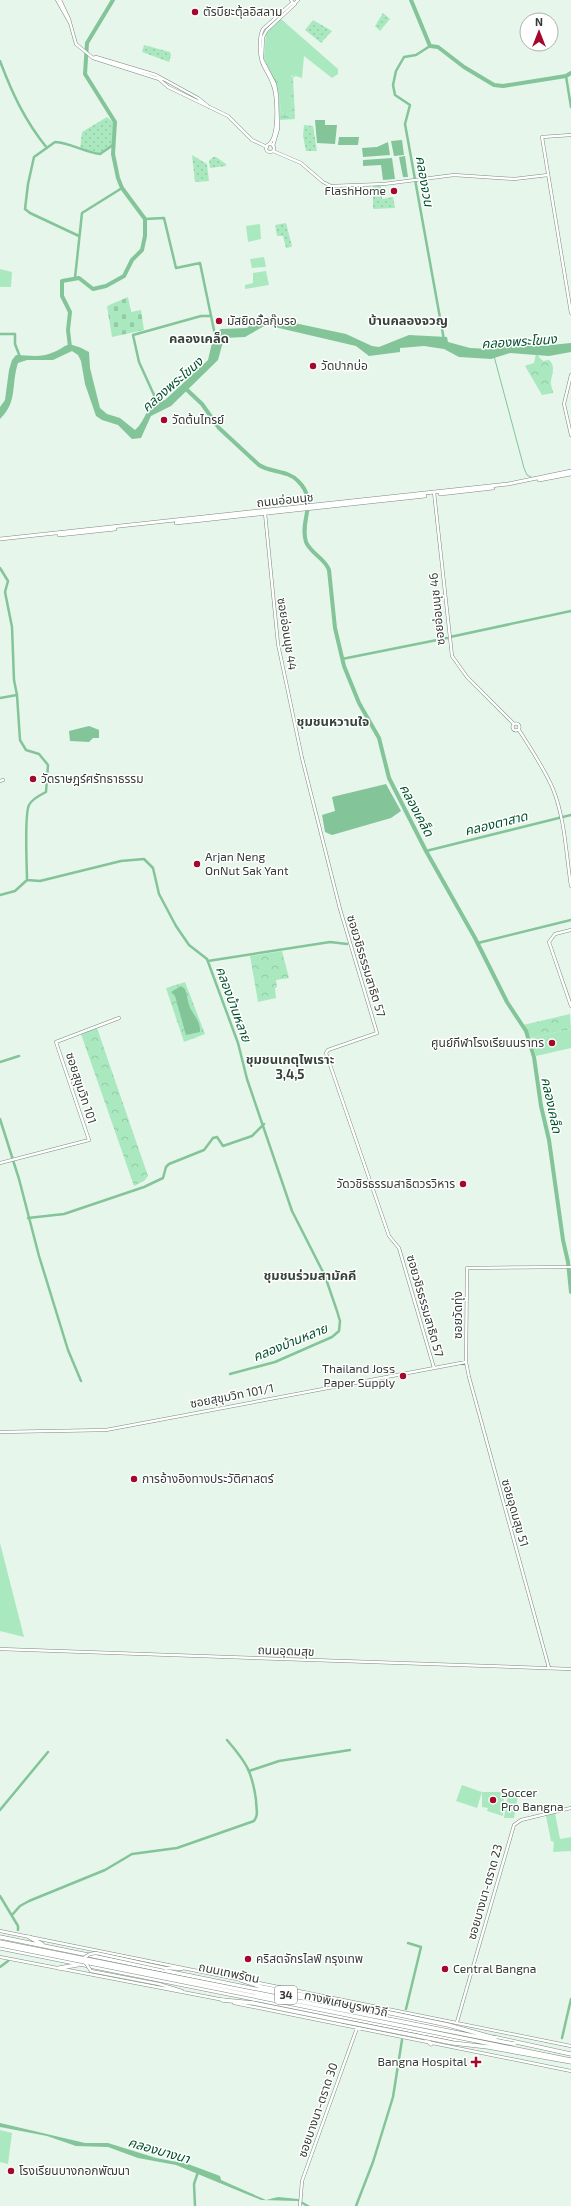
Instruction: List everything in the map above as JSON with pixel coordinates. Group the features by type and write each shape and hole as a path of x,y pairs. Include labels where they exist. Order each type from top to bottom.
{"highway":[{"name":"ถนนเทพรัตน","path":"0,1937 571,2055"},
{"path":"29,1937 46,1946"},
{"name":"ทางพิเศษบูรพาวิถี","path":"0,1942 571,2055"},
{"name":"ทางพิเศษบูรพาวิถี","path":"0,1945 571,2061"},
{"name":"ถนนเทพรัตน","path":"0,1948 418,2032 571,2061"},
{"path":"59,1968 80,1964"},
{"path":"240,1980 262,1987"},
{"path":"231,1984 262,1987 458,2027 514,2044"},
{"path":"216,1992 253,2003 452,2043 488,2046 571,2061"},
{"path":"222,2000 253,2003"},
{"path":"418,2032 431,2044"}],"main road":[{"name":"ถนนอ่อนนุช","path":"0,540 435,494 508,485 571,472"}],"street":[{"path":"58,0 70,24 79,49 92,57 159,79 168,87 228,116 256,143 273,146"},
{"path":"298,0 293,2 264,34 262,58 275,93 276,133 268,146 268,151 273,151 301,163 328,186 384,184 454,175 514,180 548,176"},
{"path":"92,57 156,75 198,98 209,107"},
{"path":"265,68 275,84 277,96 278,129 273,151"},
{"path":"571,135 542,137 571,313"},
{"path":"571,375 564,404 571,435"},
{"name":"ซอยอ่อนนุช 46","path":"435,494 452,656 467,677 514,724 514,730 519,730 545,771 553,789 560,813 571,886"},
{"name":"ซอยอ่อนนุช 44","path":"265,512 277,638 302,758"},
{"name":"ซอยวชิรธรรมสาธิต 57","path":"302,758 340,910 377,1033 328,1050 326,1053 389,1236 399,1248 434,1368"},
{"path":"571,930 555,934 549,942 571,1006"},
{"name":"ซอยสุขุมวิท 101","path":"0,1163 88,1140 56,1042 119,1018"},
{"name":"ซอยวัดทุ่ง","path":"466,1362 467,1268 569,1267"},
{"name":"ซอยสุขุมวิท 101/1","path":"0,1432 106,1430 466,1362"},
{"name":"ซอยอุดมสุข 51","path":"466,1362 549,1668"},
{"name":"ถนนอุดมสุข","path":"0,1649 571,1669"},
{"name":"ซอยบางนา-ตราด 23","path":"457,2022 514,1825 521,1820 571,1808"},
{"name":"ถนนเทพรัตน","path":"0,1931 571,2046"},
{"path":"188,1993 159,1984 91,1971 84,1962 86,1957 90,1954 96,1953 165,1968 190,1969"},
{"name":"34","path":"0,1957 188,1993 431,2044 571,2071"},
{"name":"ซอยบางนา-ตราด 30","path":"300,2203 302,2181 357,2028"}],"green space":[{"path":"383,13 390,19 380,31 375,26"},
{"path":"281,19 338,69 338,74 332,78 304,56 302,78 293,75 291,76 292,112 289,117 281,112 279,92 264,58 266,33"},
{"path":"313,20 332,31 321,43 305,30"},
{"path":"144,45 170,52 171,55 169,62 142,52"},
{"path":"293,75 296,77 293,77 295,119 280,120 277,87 273,77 278,81 281,112 289,117 292,112 290,79"},
{"path":"107,117 113,122 114,133 112,145 98,154 80,149 82,132"},
{"path":"304,125 313,126 317,151 306,151 303,136"},
{"path":"192,155 207,164 209,181 195,182"},
{"path":"213,157 216,157 226,164 226,166 210,168 209,161"},
{"path":"373,186 381,186 382,199 393,197 395,208 373,209"},
{"path":"286,223 292,246 286,248 283,236 277,236 275,225"},
{"path":"260,224 261,239 248,242 246,226"},
{"path":"264,257 266,267 252,268 250,259"},
{"path":"0,269 12,272 11,287 0,287"},
{"path":"266,271 269,285 245,289 245,285 253,283 253,273"},
{"path":"128,297 131,312 141,310 144,330 112,337 107,306"},
{"path":"536,354 543,361 549,360 551,362 553,370 551,382 553,393 542,395 525,366 534,363"},
{"path":"282,951 289,978 276,980 276,998 258,1002 250,956"},
{"path":"185,982 205,1034 184,1042 166,988"},
{"path":"570,1014 571,1029 531,1038 523,1025"},
{"path":"97,1028 148,1176 144,1181 134,1186 81,1034"},
{"name":"ศูนย์กีฬาโรงเรียนนราทร","path":"571,1029 571,1048 536,1056 531,1038"},
{"path":"0,1543 24,1637 0,1631"},
{"name":"Soccer Pro Bangna","path":"462,1785 482,1792 477,1808 456,1801"},
{"name":"Soccer Pro Bangna","path":"482,1792 504,1792 503,1816 487,1811 488,1808 482,1807"},
{"path":"508,1794 518,1795 514,1818 504,1818"},
{"path":"555,1813 560,1839 571,1837 571,1851 553,1852 554,1842 551,1841 546,1816"},
{"path":"0,2130 12,2133 8,2164 0,2162"}],"shaded area":[{"path":"315,120 325,120 325,125 337,125 335,144 317,143"},
{"path":"339,137 359,137 358,145 338,145"},
{"path":"402,140 404,155 394,156 391,141"},
{"path":"388,142 390,155 363,157 362,148 377,147"},
{"path":"405,156 408,177 403,177 399,157"},
{"path":"392,158 395,179 383,180 381,165 363,166 363,160"},
{"path":"266,317 346,334 372,346 379,347 409,335 447,337 448,342 470,348 490,349 512,343 541,346 571,343 571,352 549,356 510,353 491,359 459,357 444,349 424,346 400,348 400,352 369,356 356,346 266,325 245,337 224,338 218,360 171,406 151,416 141,438 132,439 118,425 102,420 96,416 85,384 81,361 78,355 72,351 53,360 27,360 18,363 12,399 6,413 0,419 0,407 5,400 9,370 12,360 16,355 45,355 53,353 66,346 74,345 89,352 90,368 100,408 107,414 120,418 135,430 150,408 158,402 165,400 208,360 214,334 221,329 247,328 257,319"},
{"path":"89,726 99,730 99,738 93,738 89,742 70,741 69,731"},
{"path":"386,784 401,811 391,818 332,835 325,832 322,815 335,811 332,797"},
{"path":"181,986 185,989 188,1003 199,1024 200,1032 186,1035 175,996 171,992"},
{"path":"0,2123 85,2143 108,2143 156,2158 188,2164 220,2176 221,2180 266,2200 278,2197 298,2199 310,2206 305,2206 298,2201 261,2200 176,2165 138,2158 108,2147 76,2146 47,2136 0,2127"}],"waterway":[{"path":"70,347 68,330 70,312 62,296 62,281 79,278 93,289 106,286 124,276 132,260 142,250 145,236 145,219 122,188 118,178 113,154 115,122 85,74 87,43 113,0"},
{"path":"411,0 430,46 438,47 464,67 494,85 503,86 566,76 571,73"},
{"name":"คลองจวน","path":"430,46 416,55 404,57 396,71 393,85 395,95 410,105 405,124 444,340"},
{"path":"0,61 20,106 32,128 47,148"},
{"path":"566,76 571,107"},
{"path":"79,236 30,213 25,209 28,184 34,157 55,142 100,154 113,145"},
{"path":"75,278 82,213 122,188"},
{"path":"145,219 164,218 176,268 200,263 215,335"},
{"name":"คลองพระโขนง","path":"159,406 139,362 133,335 201,316 210,316"},
{"path":"0,334 15,334 15,344 20,357"},
{"name":"คลองพระโขนง","path":"494,356 524,468 527,475 531,477"},
{"name":"คลองเคล็ด","path":"185,388 202,404 219,428 259,465 264,468 294,477 304,488 308,503 305,526 306,542 311,550 324,562 329,570 335,628 344,666 359,703 379,738 389,778 426,851 475,938 507,1002 526,1031 534,1057 541,1106 549,1140 563,1240 568,1262 571,1292"},
{"name":"คลองบ้านหลาย","path":"0,568 8,581 5,592 12,627 14,680 17,695 20,740 26,750 39,754 48,765 46,792 36,797 29,805 27,811 27,880 40,881 121,861 144,859 153,868 159,894 176,926 189,945 207,959 238,1043 247,1079 292,1211 325,1276 340,1321 339,1331 332,1337 275,1362 230,1374"},
{"path":"450,637 571,611"},
{"path":"342,659 447,638"},
{"path":"0,698 17,695"},
{"name":"คลองตาสาด","path":"426,851 571,815"},
{"path":"0,895 15,891 27,880"},
{"path":"478,943 571,920"},
{"path":"208,961 330,942 347,944"},
{"path":"0,1062 19,1056"},
{"path":"0,1119 19,1179 39,1256 68,1350 81,1381"},
{"path":"28,1218 64,1214 144,1187 163,1178 166,1167 169,1164 204,1150 213,1138 217,1137 223,1146 252,1136 264,1124"},
{"path":"12,1915 20,1906 29,1901 105,1870 132,1854 177,1848 254,1821 257,1814 256,1800 250,1774 239,1755 227,1740"},
{"path":"249,1771 279,1761 350,1750"},
{"path":"0,1810 48,1752"},
{"path":"0,1896 18,1926 18,1930"},
{"path":"406,2009 421,1947 408,1943"},
{"path":"0,1967 8,1961"},
{"path":"562,2038 571,1999"},
{"path":"356,2206 373,2162 393,2097 402,2040"},
{"path":"195,2206 194,2184 198,2172"}],"place":[{"name":"ตัรบียะตุ้ลอิสลาม","path":"195,12"},
{"name":"FlashHome","path":"394,191"},
{"name":"มัสยิดอั้ลกุ๊บรอ","path":"219,321"},
{"name":"วัดปากบ่อ","path":"313,366"},
{"name":"วัดต้นไทรย์","path":"164,420"},
{"name":"วัดราษฎร์ศรัทธาธรรม","path":"33,779"},
{"name":"Arjan Neng OnNut Sak Yant","path":"197,864"},
{"name":"ศูนย์กีฬาโรงเรียนนราทร","path":"552,1043"},
{"name":"วัดวชิรธรรมสาธิตวรวิหาร","path":"463,1184"},
{"name":"Thailand Joss Paper Supply","path":"403,1376"},
{"name":"การอ้างอิงทางประวัติศาสตร์","path":"134,1479"},
{"name":"Soccer Pro Bangna","path":"493,1800"},
{"name":"คริสตจักรไลฟ์ กรุงเทพ","path":"248,1959"},
{"name":"Central Bangna","path":"445,1969"},
{"name":"Bangna Hospital","path":"476,2062"},
{"name":"โรงเรียนบางกอกพัฒนา","path":"11,2171"}],"district":[{"name":"บ้านคลองจวญ","path":"408,320"},
{"name":"คลองเคล็ด","path":"199,338"},
{"name":"ชุมชนหวานใจ","path":"333,721"},
{"name":"ชุมชนเกตุไพเราะ 3,4,5","path":"290,1066"},
{"name":"ชุมชนร่วมสามัคคี","path":"310,1275"}],"water label":[{"name":"คลองบางนา","path":"159,2150"}]}
